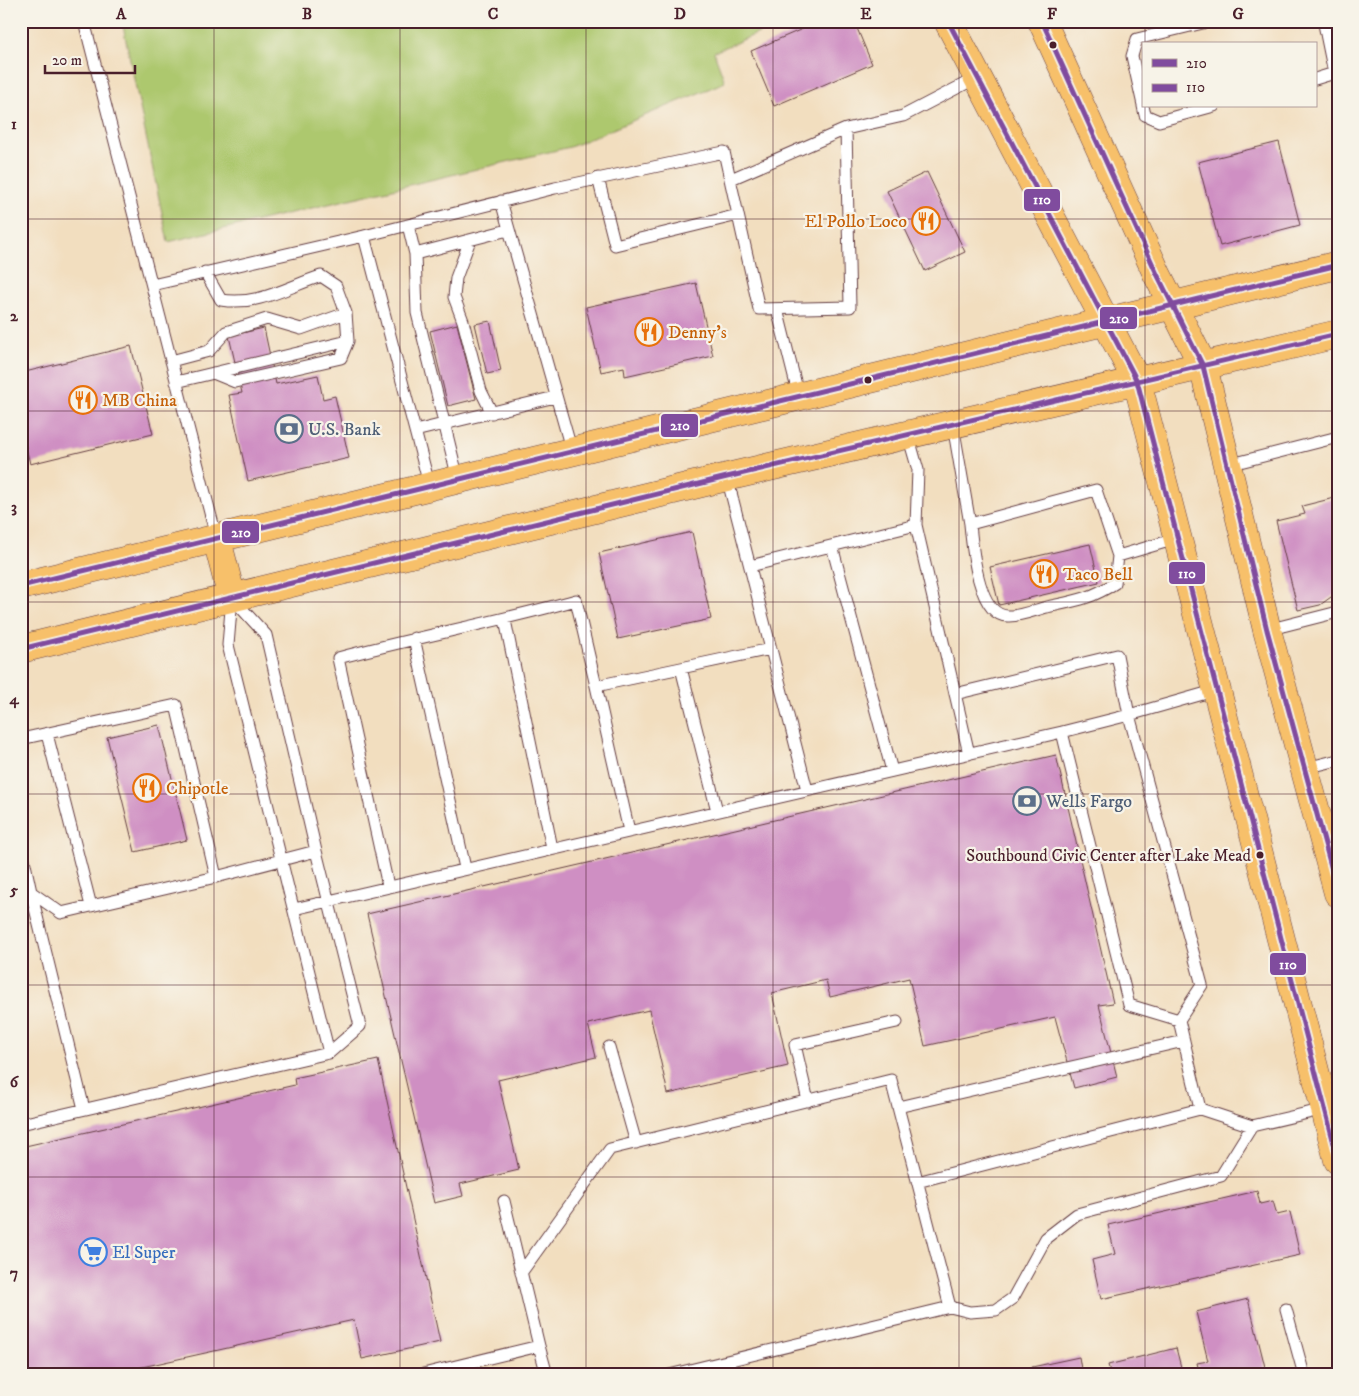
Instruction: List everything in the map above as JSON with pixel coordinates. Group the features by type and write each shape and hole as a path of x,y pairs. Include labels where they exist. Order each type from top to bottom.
{"main road":[{"path":"948,21 979,77 1104,323 1137,382 1179,538 1338,1160"},
{"path":"1042,21 1172,306 1203,366 1267,630 1306,768 1338,893"},
{"path":"21,586 217,540 1338,265"},
{"path":"21,649 727,477 1338,334"},
{"path":"217,540 232,598"}],"street":[{"path":"1329,21 1338,65"}],"lane":[{"path":"84,21 217,540"},
{"path":"1142,101 1132,56 1137,39 1211,21"},
{"path":"1316,78 1338,72"},
{"path":"731,179 846,129 902,116 979,77"},
{"path":"1143,108 1145,115 1159,121 1207,108"},
{"path":"152,285 364,236 598,178 724,152 759,309 850,308 846,129"},
{"path":"598,178 615,245 738,215"},
{"path":"501,201 572,453"},
{"path":"408,225 415,254 417,312 459,481"},
{"path":"415,254 508,230"},
{"path":"364,236 430,488"},
{"path":"470,240 456,278 454,297 463,321 482,391 492,412"},
{"path":"176,382 348,341 346,313 336,286 321,276 272,296 240,303 221,300 206,272"},
{"path":"777,309 799,397"},
{"path":"171,361 209,351 226,332 267,319 301,328 346,313"},
{"path":"416,431 555,397"},
{"path":"953,425 970,524 973,556 986,600 993,610 1008,617 1095,596 1115,583 1118,556 1096,490 970,524"},
{"path":"908,435 918,470 916,525 969,754"},
{"path":"1228,465 1338,437"},
{"path":"727,477 807,790"},
{"path":"750,566 916,525"},
{"path":"1118,556 1179,538"},
{"path":"832,546 892,771"},
{"path":"21,1124 329,1053 360,1026 316,851 266,635 232,598"},
{"path":"232,598 228,644 329,1053"},
{"path":"388,886 338,658 414,638 505,620 576,600 629,831"},
{"path":"1267,630 1338,612"},
{"path":"505,620 552,848"},
{"path":"414,638 466,868"},
{"path":"596,686 771,649"},
{"path":"955,694 1117,654 1129,715 1202,985 1179,1020 1200,1109"},
{"path":"681,668 717,811"},
{"path":"294,908 969,754 1129,715 1217,690"},
{"path":"21,739 176,705 216,877"},
{"path":"1062,732 1129,1005 1179,1020"},
{"path":"47,734 91,906"},
{"path":"1306,768 1338,760"},
{"path":"21,846 26,893 84,1110"},
{"path":"26,893 61,913 216,877 316,851"},
{"path":"808,1101 795,1045 897,1022"},
{"path":"898,1107 1184,1041"},
{"path":"609,1047 636,1143"},
{"path":"521,1272 610,1149 891,1080 950,1307"},
{"path":"917,1182 1200,1109 1252,1126 1324,1109"},
{"path":"669,1375 950,1307 970,1312 996,1310 1013,1298 1046,1238 1077,1214 1221,1176 1252,1126"},
{"path":"504,1202 547,1375"},
{"path":"1286,1309 1304,1375"},
{"path":"418,1375 539,1346"}],"green space":[{"path":"122,21 787,21 714,52 725,82 570,147 168,242"}],"building":[{"path":"821,21 854,21 872,64 774,106 751,51"},
{"path":"1279,142 1300,225 1220,246 1198,162"},
{"name":"El Pollo Loco","path":"927,172 965,252 925,271 887,191"},
{"name":"Denny's","path":"696,283 713,356 625,376 624,367 601,372 586,307"},
{"path":"490,321 501,371 487,374 475,324"},
{"path":"457,324 476,399 448,406 430,331"},
{"name":"U.S. Bank","path":"264,328 276,384 318,375 323,399 335,396 349,458 248,481 229,395 242,393 229,336"},
{"name":"MB China","path":"131,346 153,434 30,464 21,427 21,373"},
{"path":"1338,497 1338,592 1320,605 1298,610 1276,521 1305,514 1302,506"},
{"path":"692,532 711,619 618,639 599,553"},
{"name":"Taco Bell","path":"1090,544 1099,582 999,605 990,567"},
{"name":"Chipotle","path":"159,725 187,840 135,852 107,737"},
{"path":"1056,755 1113,1003 1099,1005 1117,1077 1074,1088 1055,1017 925,1046 909,978 830,997 826,980 772,993 788,1066 668,1094 649,1010 588,1024 596,1057 498,1080 519,1170 460,1184 463,1196 434,1203 367,914"},
{"path":"378,1060 440,1342 362,1359 354,1320 106,1375 21,1375 21,1147 295,1085 294,1078"},
{"path":"1257,1191 1260,1204 1273,1201 1277,1215 1290,1212 1300,1255 1101,1299 1092,1260 1115,1254 1108,1225"},
{"path":"1248,1299 1267,1375 1200,1375 1197,1363 1208,1361 1196,1312"},
{"path":"1176,1348 1183,1375 1111,1375 1108,1365"},
{"path":"1079,1357 1082,1375 1019,1375 1018,1370"}],"transit line":[{"name":"110","path":"948,21 1137,381 1338,1159"},
{"name":"110","path":"1042,21 1157,274 1203,366 1267,630 1338,892"},
{"name":"210","path":"21,586 1338,265"},
{"name":"210","path":"21,649 727,477 1338,334"}],"place":[{"name":"El Pollo Loco","path":"926,221"},
{"name":"Denny's","path":"649,332"},
{"name":"MB China","path":"83,400"},
{"name":"U.S. Bank","path":"289,429"},
{"name":"Taco Bell","path":"1044,574"},
{"name":"Chipotle","path":"147,788"},
{"name":"Wells Fargo","path":"1027,801"},
{"name":"Southbound Civic Center after Lake Mead","path":"1260,855"},
{"name":"El Super","path":"93,1252"}]}
